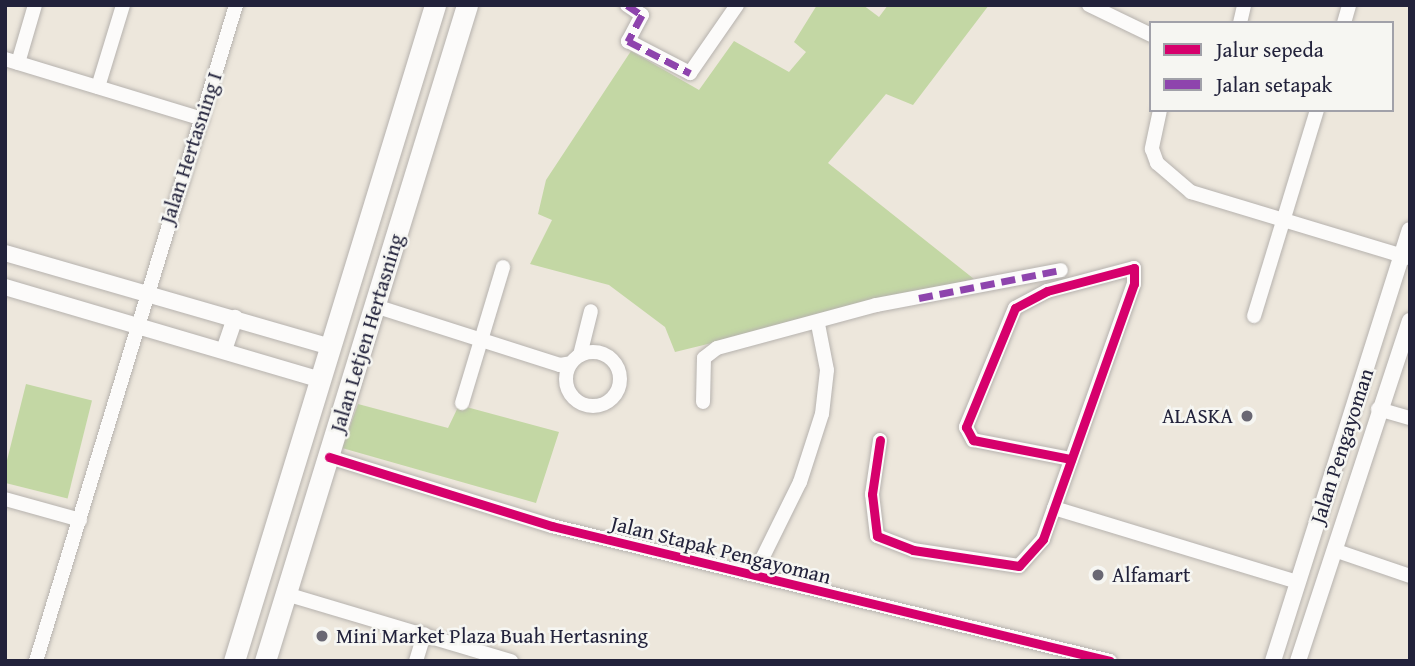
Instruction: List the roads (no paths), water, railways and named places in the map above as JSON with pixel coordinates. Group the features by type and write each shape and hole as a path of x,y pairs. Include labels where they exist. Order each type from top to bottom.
{"main road":[{"name":"Jalan Letjen Hertasning","path":"234,661 435,5"},
{"name":"Jalan Letjen Hertasning","path":"265,661 467,5"},
{"path":"399,121 428,128"}],"street":[{"path":"35,5 11,61 202,119"},
{"path":"98,87 123,5"},
{"name":"Jalan Hertasning I","path":"36,661 80,520 144,291 202,119 236,5"},
{"path":"627,5 642,15 628,41 690,73 737,5"},
{"path":"1089,5 1149,34"},
{"path":"1160,112 1152,149 1174,180 1191,192 1406,256"},
{"path":"1254,316 1316,112"},
{"name":"Jalan Pengayoman","path":"1273,661 1406,256 1410,230"},
{"path":"6,253 331,347"},
{"path":"462,403 503,267"},
{"path":"880,440 871,515 877,536 894,545 1020,566 1038,548 1054,508 1134,284 1134,268 1047,291 1015,308 966,426 974,440 1071,459"},
{"path":"702,402 703,364 710,351 949,289 1061,270"},
{"path":"5,287 135,323 321,380"},
{"path":"375,306 560,365 575,359 592,311"},
{"path":"224,350 234,318"},
{"name":"Jalan Pengayoman","path":"1298,661 1378,410 1410,321"},
{"path":"754,575 800,482 822,414 827,370 818,324"},
{"path":"1378,410 1410,418"},
{"name":"Jalan Stapak Pengayoman","path":"329,457 552,526 1110,661"},
{"path":"5,499 80,520"},
{"path":"1054,508 1297,582"},
{"path":"1334,550 1410,576"},
{"path":"286,594 511,661"},
{"path":"416,661 424,634"}],"place":[{"name":"ALASKA","path":"1247,416"},
{"name":"Alfamart","path":"1098,575"},
{"name":"Mini Market Plaza Buah Hertasning","path":"322,636"}]}
